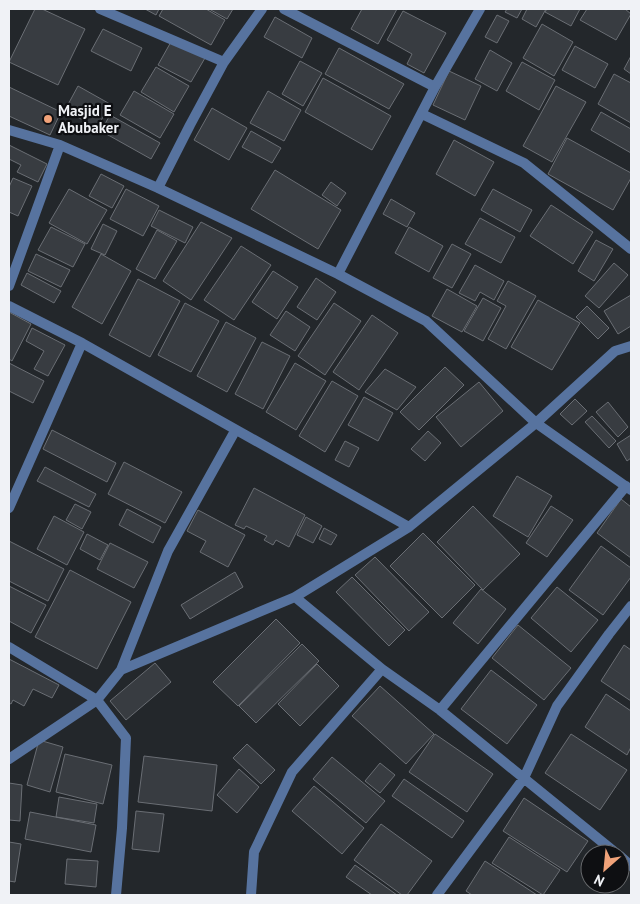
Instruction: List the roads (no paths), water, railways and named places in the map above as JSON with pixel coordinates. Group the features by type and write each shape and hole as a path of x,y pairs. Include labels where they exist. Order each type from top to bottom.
{"street":[{"path":"100,9 224,62"},
{"path":"158,188 224,62 262,9"},
{"path":"284,9 435,87"},
{"path":"338,274 435,87 480,9"},
{"path":"422,114 524,163 630,246"},
{"path":"9,130 60,145 158,188 338,274 426,321 536,423 629,488 440,710"},
{"path":"9,286 60,145"},
{"path":"9,306 82,343 235,431 409,527"},
{"path":"9,508 82,343"},
{"path":"121,670 295,597 409,527 536,423 615,351 631,346"},
{"path":"9,758 96,700 121,670 168,551 235,431"},
{"path":"295,597 382,670 440,710 605,844"},
{"path":"437,895 524,778 557,706 631,606"},
{"path":"9,647 96,700 126,738 122,828 116,895"},
{"path":"251,895 254,852 292,772 382,670"}],"place":[{"name":"Masjid E Abubaker","path":"48,119"}]}
